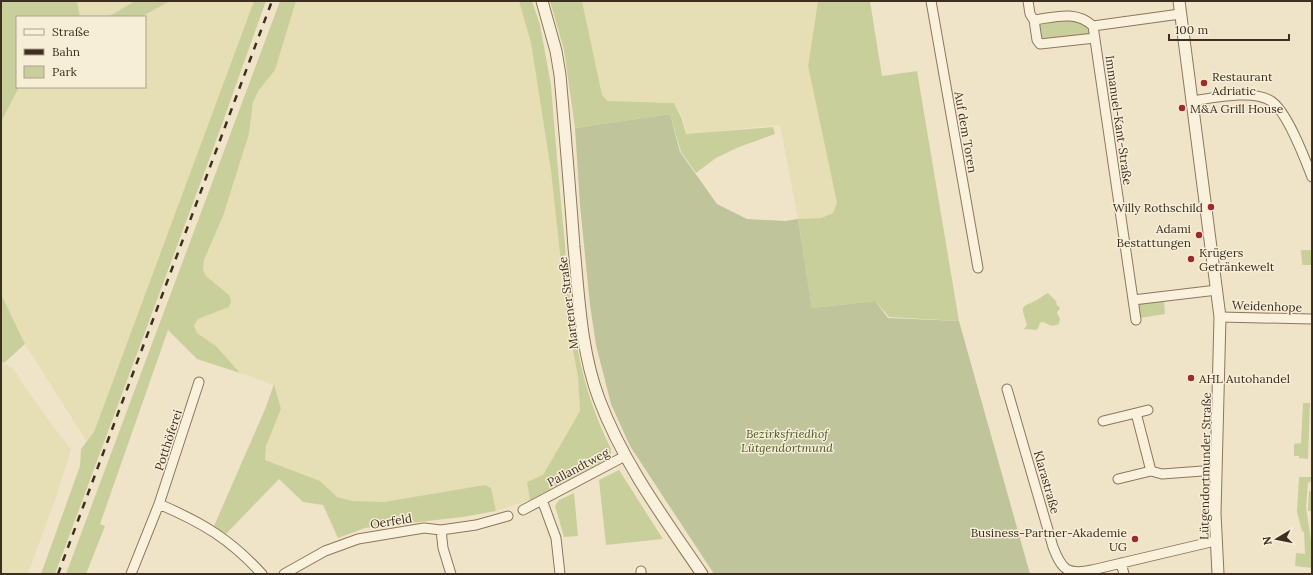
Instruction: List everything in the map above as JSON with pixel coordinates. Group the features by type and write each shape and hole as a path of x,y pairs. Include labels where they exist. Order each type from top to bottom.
{"street":[{"name":"Martener Straße","path":"542,1 560,75 579,296 585,344 599,398 625,456 702,574"},
{"name":"Auf dem Toren","path":"931,1 978,268"},
{"path":"1028,1 1030,14 1034,20 1037,40 1040,44 1095,38"},
{"name":"Lütgendortmunder Straße","path":"1178,1 1220,317 1215,541 1218,574"},
{"path":"1034,20 1073,15 1085,19 1093,26 1180,14"},
{"name":"Immanuel-Kant-Straße","path":"1093,26 1136,320"},
{"path":"1192,101 1244,96 1258,96 1271,101 1286,120 1312,177"},
{"path":"1132,300 1217,290"},
{"name":"Weidenhope","path":"1220,317 1312,319"},
{"name":"Potthöferei","path":"131,574 160,504 199,382"},
{"name":"Klarastraße","path":"1007,389 1053,547 1061,565 1068,571 1079,573 1215,541"},
{"path":"1103,421 1148,410"},
{"path":"1136,413 1152,471"},
{"name":"Pallandtweg","path":"523,510 625,456"},
{"path":"1118,479 1152,471 1162,474 1216,470"},
{"name":"Pallandtweg","path":"542,500 556,538 560,574"},
{"path":"160,504 190,517 213,530 230,543 262,574"},
{"name":"Oerfeld","path":"284,574 325,551 358,539 424,528 440,530 476,525 508,516"},
{"path":"440,530 448,573"},
{"path":"1121,563 1124,574"}],"shaded area":[{"path":"77,1 135,1 110,16 80,16"},
{"path":"170,1 254,1 94,432 87,442 25,344 1,294 1,122 20,88 146,88 146,16 143,16"},
{"path":"296,1 519,1 531,43 551,171 567,319 578,377 580,411 543,475 528,482 530,500 496,511 491,488 384,502 353,501 337,497 320,481 265,460 266,446 281,409 274,385 240,373 216,346 197,333 194,325 198,319 229,307 229,295 206,276 203,270 204,260 223,216 249,134 253,102 259,90 275,70"},
{"path":"582,1 818,1 808,66 837,203 833,213 821,218 798,219 780,125 687,134 683,118 675,103 608,101 602,96"},
{"path":"1,362 13,368 28,392 71,450 28,574 1,574"}],"green space":[{"path":"1,1 77,1 80,16 16,16 16,88 20,88 1,122"},
{"path":"135,1 170,1 143,16 110,16"},
{"path":"254,1 266,1 212,152 55,574 41,574 80,466 81,449 94,432"},
{"path":"280,1 296,1 275,70 259,90 253,102 249,134 223,216 204,260 203,270 206,276 229,295 231,301 229,307 198,319 194,325 197,333 216,346 240,373 197,359 168,330 100,524 105,526 86,574 66,574"},
{"path":"519,1 532,1 540,25 551,85 572,317 582,370 589,396 611,449 611,454 606,460 530,500 527,482 543,475 580,411 578,377 567,319 551,171 531,43"},
{"path":"550,1 582,1 602,95 608,101 674,103 682,119 686,134 773,127 775,134 739,147 716,158 696,173 681,152 670,114 575,128 564,50"},
{"path":"818,1 870,1 882,76 917,71 959,321 889,317 875,301 812,308 798,219 821,218 833,213 837,203 808,66"},
{"path":"1072,17 1089,27 1089,35 1042,41 1038,30 1039,22"},
{"name":"Bezirksfriedhof Lütgendortmund","path":"670,114 680,152 717,204 747,219 785,221 798,219 812,308 875,301 888,318 959,321 1030,574 714,574 630,446 611,404 596,345 590,305 580,205 575,128"},
{"path":"1301,250 1312,250 1312,265 1302,265"},
{"path":"1048,293 1057,302 1056,304 1060,308 1057,313 1060,319 1059,324 1052,326 1043,322 1040,323 1037,330 1024,329 1027,325 1023,310 1024,306"},
{"path":"1,294 25,344 4,363 1,362"},
{"path":"1164,299 1165,314 1140,318 1137,303"},
{"path":"274,384 281,409 266,446 265,460 320,481 337,497 353,501 384,502 485,485 491,488 496,511 463,517 365,528 338,538 323,505 303,502 279,479 226,534 214,526 266,407"},
{"path":"1303,403 1310,403 1308,459 1294,456 1294,444 1301,443"},
{"path":"619,470 663,539 606,545 599,480"},
{"path":"1299,477 1312,477 1312,480 1308,483 1306,507 1312,547 1312,568 1295,566 1296,553 1305,554 1304,532 1302,531 1297,512"},
{"path":"1309,491 1312,492 1312,511 1308,511"},
{"path":"574,493 578,536 564,537 555,506 559,500"}],"railway":[{"path":"58,574 272,1"}],"place":[{"name":"Restaurant Adriatic","path":"1204,83"},
{"name":"M&A Grill House","path":"1182,108"},
{"name":"Willy Rothschild","path":"1211,207"},
{"name":"Adami Bestattungen","path":"1199,235"},
{"name":"Krügers Getränkewelt","path":"1191,259"},
{"name":"AHL Autohandel","path":"1191,378"},
{"name":"Business-Partner-Akademie UG","path":"1135,539"}]}
